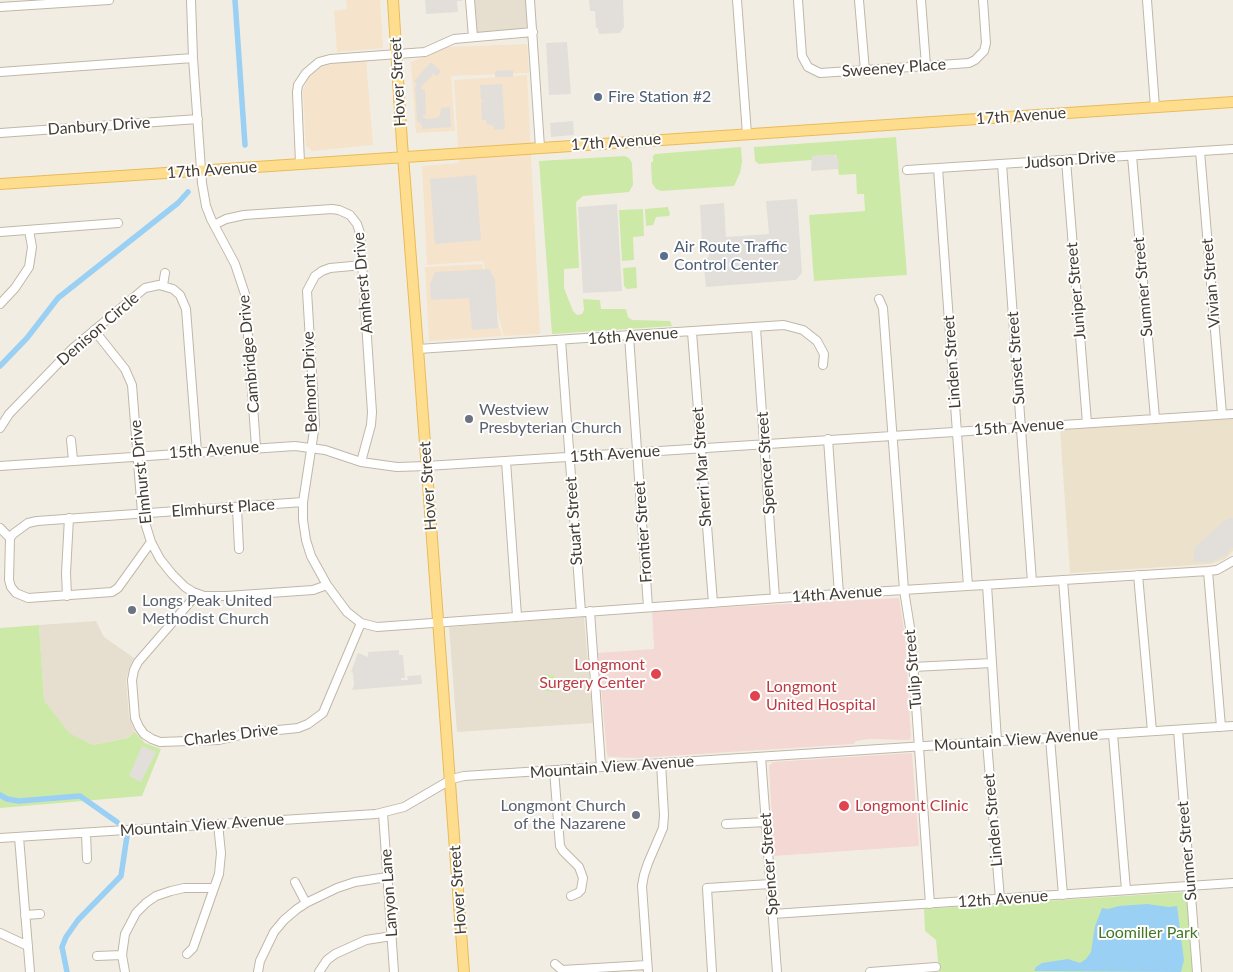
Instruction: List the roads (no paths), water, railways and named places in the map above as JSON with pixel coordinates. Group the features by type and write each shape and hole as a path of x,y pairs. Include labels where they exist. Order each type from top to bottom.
{"main road":[{"name":"Hover Street","path":"393,0 464,972"},
{"name":"17th Avenue","path":"0,184 1233,102"}],"street":[{"path":"0,7 109,0"},
{"name":"Cambridge Drive","path":"191,0 198,119 206,206 235,264 245,294 256,447"},
{"path":"470,0 473,37"},
{"path":"530,0 540,147"},
{"path":"737,0 747,134"},
{"name":"Sweeney Place","path":"798,0 802,56 808,67 820,73 969,63 976,60 986,44 983,0"},
{"path":"859,0 865,71"},
{"path":"921,0 926,66"},
{"path":"1147,0 1155,107"},
{"path":"300,164 298,85 306,73 319,62 330,59 425,52 454,38 533,32"},
{"path":"0,72 194,58"},
{"name":"Danbury Drive","path":"0,133 198,119"},
{"name":"Judson Drive","path":"907,170 1233,149"},
{"name":"Vivian Street","path":"1200,151 1222,414"},
{"name":"Sumner Street","path":"1132,156 1155,418"},
{"name":"Juniper Street","path":"1066,160 1087,422"},
{"name":"Sunset Street","path":"1002,164 1032,582"},
{"name":"Linden Street","path":"938,168 968,586"},
{"name":"Amherst Drive","path":"214,225 226,219 244,215 332,209 350,215 357,224 360,233 372,412 371,425 361,462"},
{"path":"0,232 118,223"},
{"path":"0,304 17,286 28,267 32,247 29,230"},
{"name":"Belmont Drive","path":"361,623 347,612 327,585 311,556 303,520 303,502 315,424 307,291 310,283 322,271 330,268 362,265"},
{"path":"165,273 163,286 173,289 180,295 186,309 196,452"},
{"name":"Denison Circle","path":"0,428 9,414 72,348 144,288 163,286"},
{"name":"Tulip Street","path":"879,299 883,308 904,590 911,634 930,904"},
{"path":"812,325 807,333 817,341 824,354 823,365"},
{"name":"16th Avenue","path":"418,349 784,326 803,330 807,333"},
{"name":"Spencer Street","path":"756,328 776,598"},
{"name":"Elmhurst Drive","path":"94,330 129,375 132,385 142,513 151,542 160,559 172,574 185,587 197,594"},
{"name":"Sherri Mar Street","path":"692,332 712,603"},
{"name":"Frontier Street","path":"629,336 648,607"},
{"name":"Stuart Street","path":"561,340 581,612"},
{"name":"15th Avenue","path":"0,466 256,447 296,446 312,448 361,462 397,467 427,466 1233,414"},
{"path":"71,440 73,460"},
{"path":"828,440 839,594"},
{"path":"506,461 517,616"},
{"name":"Elmhurst Place","path":"10,538 28,524 37,521 303,502"},
{"path":"236,508 239,549"},
{"path":"67,596 66,573 69,518"},
{"path":"0,528 10,538 9,580 11,587 16,593 28,598 112,592 118,588 151,542"},
{"name":"14th Avenue","path":"438,622 776,598 1208,571 1226,566 1233,561"},
{"path":"1208,571 1221,727"},
{"path":"1138,575 1152,731"},
{"path":"1063,580 1075,736"},
{"path":"197,594 227,596 313,590 327,585"},
{"path":"987,585 998,741"},
{"name":"Charles Drive","path":"197,594 138,662 134,670 132,680 135,718 144,734 160,742 219,740 248,733 298,728 308,724 322,713 361,623"},
{"path":"590,611 601,767"},
{"path":"361,623 377,626 438,622"},
{"path":"913,667 992,663"},
{"name":"Mountain View Avenue","path":"0,838 383,813 404,807 450,781 464,776 1233,726"},
{"name":"Sumner Street","path":"1178,730 1198,972"},
{"path":"1114,734 1126,890"},
{"path":"1050,738 1063,895"},
{"name":"Linden Street","path":"987,742 1000,899"},
{"name":"Spencer Street","path":"762,757 777,972"},
{"path":"555,964 562,970 648,968 642,886 646,869 663,828 664,815 660,763"},
{"path":"554,770 560,846 562,851 579,867 583,878 581,890 571,896"},
{"name":"Lanyon Lane","path":"383,813 394,972"},
{"path":"726,824 766,822"},
{"path":"187,954 193,948 219,874 221,860 218,824"},
{"path":"86,833 87,859"},
{"path":"19,837 30,972"},
{"path":"258,972 260,961 274,932 284,920 306,903 337,888 355,882 387,877"},
{"path":"295,882 306,903"},
{"name":"12th Avenue","path":"773,914 1233,883"},
{"path":"712,972 707,888 770,884"},
{"path":"125,972 122,955 125,934 130,922 146,902 171,890 214,888"},
{"path":"25,915 40,914"},
{"path":"0,933 28,946"},
{"path":"319,972 327,960 335,954 366,940 392,936"},
{"path":"98,956 122,955"},
{"path":"870,972 905,971 936,967"}],"water":[{"path":"1147,904 1169,907 1177,906 1184,960 1181,972 1034,971 1042,963 1068,959 1080,963 1086,959 1091,952 1095,926 1102,908 1108,909 1119,906"}],"waterway":[{"path":"235,0 245,145"},
{"path":"0,366 27,338 58,298 178,203 188,192"},
{"path":"0,795 7,799 19,801 80,796 117,822"},
{"path":"67,972 62,947 66,937 78,920 121,876 127,836"}],"place":[{"name":"Fire Station #2","path":"598,97"},
{"name":"Air Route Traffic Control Center","path":"664,256"},
{"name":"Westview Presbyterian Church","path":"469,419"},
{"name":"Longs Peak United Methodist Church","path":"132,610"},
{"name":"Longmont Surgery Center","path":"656,674"},
{"name":"Longmont United Hospital","path":"755,696"},
{"name":"Longmont Clinic","path":"844,806"},
{"name":"Longmont Church of the Nazarene","path":"636,815"}],"park label":[{"name":"Loomiller Park","path":"1148,933"}]}
